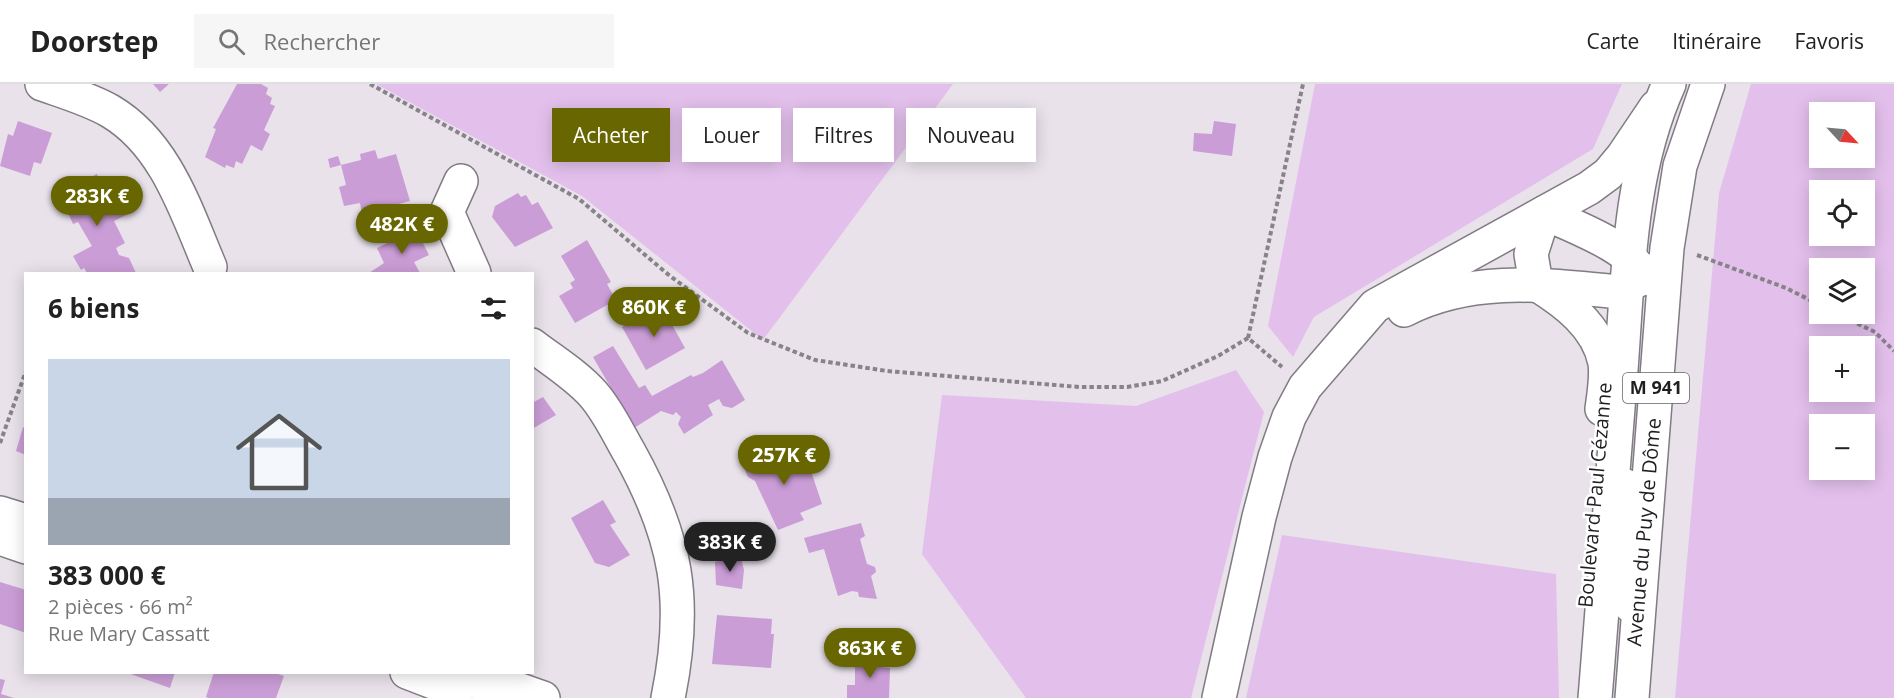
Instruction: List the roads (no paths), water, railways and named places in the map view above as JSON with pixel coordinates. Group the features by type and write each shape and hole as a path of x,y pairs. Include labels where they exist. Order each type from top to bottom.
{"street":[{"path":"42,84 99,105 141,134 159,157 176,187 210,267"},
{"name":"Avenue du Puy de Dôme","path":"1632,698 1667,248 1673,203 1689,135 1708,84"},
{"path":"1220,698 1259,517 1275,457 1289,417 1305,387 1375,306 1589,188 1608,174 1623,156 1667,89"},
{"name":"Avenue du Puy de Dôme","path":"1595,698 1630,278 1643,162 1652,128 1667,89"},
{"path":"461,181 447,212 474,272"},
{"path":"1635,647 1624,515 1630,278 1661,238 1673,203"},
{"path":"1544,213 1587,233 1630,278"},
{"path":"1536,284 1531,254 1544,213"},
{"path":"1348,336 1384,321 1420,302 1444,294 1501,285 1630,278"},
{"name":"Boulevard Paul Cézanne","path":"1536,284 1580,317 1597,340 1605,364 1582,658 1583,698"},
{"path":"534,346 578,379 594,395 642,474 662,519 672,549 677,579 678,621 668,698"},
{"path":"0,513 24,520"},
{"path":"0,538 24,546"},
{"path":"413,674 474,698"},
{"path":"444,674 467,681 500,683 543,698"}]}
